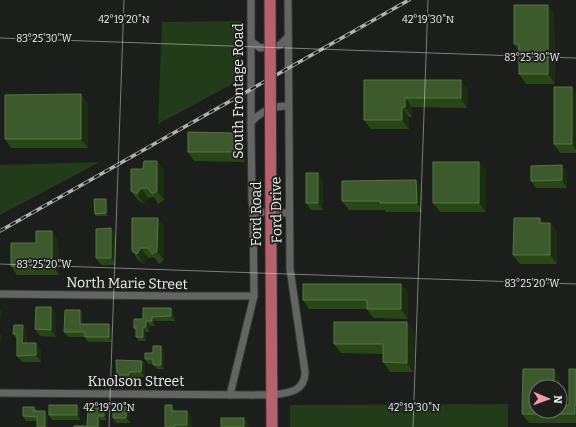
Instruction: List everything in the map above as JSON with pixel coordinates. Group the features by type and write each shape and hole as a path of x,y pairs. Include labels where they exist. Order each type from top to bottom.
{"main road":[{"name":"Ford Road","path":"270,0 272,427"}],"street":[{"name":"South Frontage Road","path":"230,395 254,296 251,122 251,0"},
{"name":"Ford Drive","path":"272,395 298,390 302,385 305,376 290,268 288,0"},
{"path":"251,41 260,48 280,45 288,37"},
{"path":"251,122 260,113 278,106 288,106"},
{"path":"253,212 289,213"},
{"name":"North Marie Street","path":"0,294 254,296"},
{"name":"Knolson Street","path":"0,393 272,395"}],"green space":[{"path":"241,21 240,80 158,124 162,22"},
{"path":"100,162 0,215 0,165"},
{"path":"508,404 508,427 290,427 290,405"}],"building":[{"path":"514,5 548,5 548,74 519,74 519,44 514,44"},
{"path":"364,80 461,80 461,98 405,98 405,107 402,107 402,120 364,120"},
{"path":"554,87 572,87 572,144 554,144"},
{"path":"81,94 81,139 5,139 5,95"},
{"path":"188,132 238,134 238,152 188,152"},
{"path":"144,161 157,161 157,191 152,194 148,188 141,188 137,194 131,191 131,169 143,169"},
{"path":"433,162 479,162 479,203 433,203"},
{"path":"562,165 562,180 531,181 531,166"},
{"path":"306,173 318,173 318,203 306,203"},
{"path":"416,180 417,203 342,201 342,181"},
{"path":"94,199 106,199 106,213 95,214"},
{"path":"132,218 158,218 157,251 152,254 148,248 141,248 137,254 132,251"},
{"path":"514,218 540,218 540,223 550,223 550,255 513,255"},
{"path":"111,228 111,258 96,258 96,229"},
{"path":"36,231 52,231 52,265 11,266 11,243 36,243"},
{"path":"303,284 401,284 401,309 367,309 367,300 303,300"},
{"path":"36,307 51,307 51,330 35,329"},
{"path":"143,308 171,308 171,316 152,317 152,321 146,321 146,327 143,327 143,337 136,337 134,319 143,319"},
{"path":"65,310 80,310 80,324 109,324 109,337 85,337 85,332 64,332"},
{"path":"334,322 407,322 407,363 383,362 383,344 334,344"},
{"path":"14,325 23,325 22,343 36,343 36,355 17,356 17,334 13,334"},
{"path":"153,346 161,346 161,365 153,365 153,359 145,359 145,353 153,353"},
{"path":"116,360 142,361 141,372 129,372 129,375 117,375"},
{"path":"523,369 554,369 554,379 528,379 528,414 522,414"},
{"path":"569,369 576,369 575,414 568,414"},
{"path":"49,405 77,405 77,415 49,415"},
{"path":"165,405 172,405 172,411 187,411 187,425 165,427"},
{"path":"23,407 34,407 34,411 45,411 45,427 37,427 37,417 23,416"},
{"path":"113,407 127,407 126,418 113,418"},
{"path":"88,408 104,408 104,416 98,416 98,427 74,427 87,426"},
{"path":"221,418 244,418 244,427 221,427"}],"railway":[{"path":"0,231 409,0"}]}
